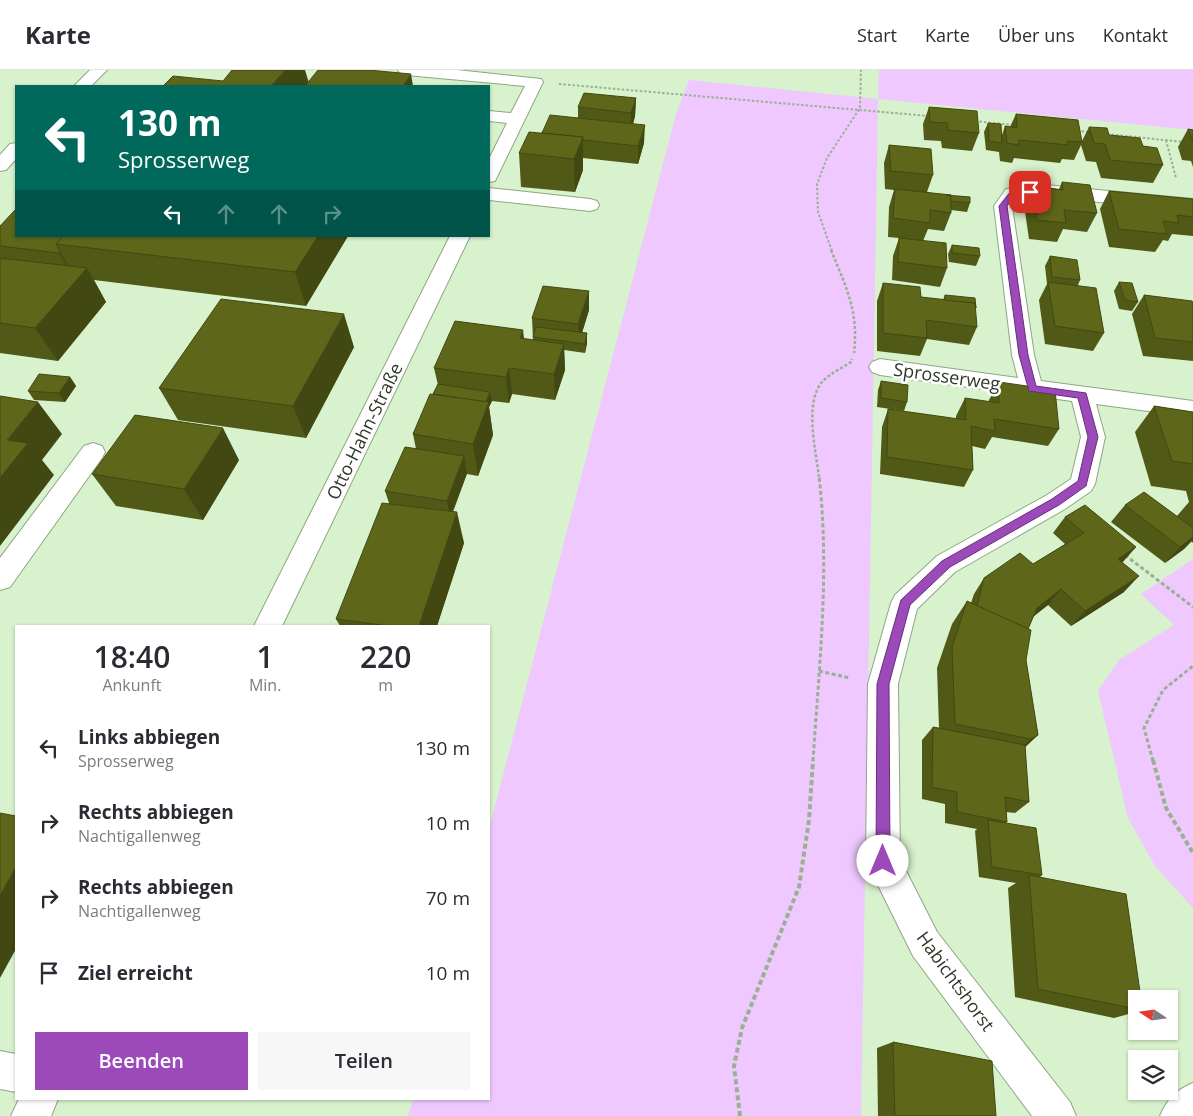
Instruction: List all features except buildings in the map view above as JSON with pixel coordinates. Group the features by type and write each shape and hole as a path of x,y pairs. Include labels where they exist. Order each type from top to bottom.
{"street":[{"path":"83,85 99,70"},
{"path":"406,70 536,82 490,175"},
{"path":"490,116 518,119"},
{"path":"0,166 15,149"},
{"path":"1032,388 1023,355 1003,206 1013,192 1046,191 1188,205"},
{"path":"490,194 590,205"},
{"name":"Otto-Hahn-Straße","path":"268,625 460,237"},
{"name":"Sprosserweg","path":"880,367 1193,410"},
{"name":"Habichtshorst","path":"1056,1116 925,944 883,861 883,684 905,603 946,564 1065,508 1082,484 1093,437 1082,395"},
{"path":"0,579 93,452"},
{"path":"0,1070 15,1073"},
{"path":"31,1116 39,1100"},
{"path":"1180,1116 1193,1102"}],"path":[{"path":"740,1116 734,1066 742,1028 799,887 809,820 824,592 822,501 814,427 814,394 822,381 851,362 855,348 851,300 817,212 816,189 823,167 834,146 860,110 861,70"},
{"path":"536,82 929,116"},
{"path":"968,120 1018,125"},
{"path":"1077,131 1097,133"},
{"path":"1106,134 1193,143"},
{"path":"1166,140 1188,205"},
{"path":"1118,550 1193,607"},
{"path":"1193,666 1163,690 1144,728 1166,808 1193,853"}],"shaded area":[{"path":"879,70 1193,70 1193,130 878,99"},
{"path":"689,80 878,99 861,1116 408,1116 413,1100 490,1100 490,825 676,114"},
{"path":"1193,559 1193,908 1155,866 1128,818 1098,691 1119,660 1174,625 1141,594"}],"route":[{"path":"883,861 883,684 905,603 946,564 1056,502 1082,484 1093,437 1082,395 1032,388 1023,355 1003,206 1013,192 1030,192"}]}
